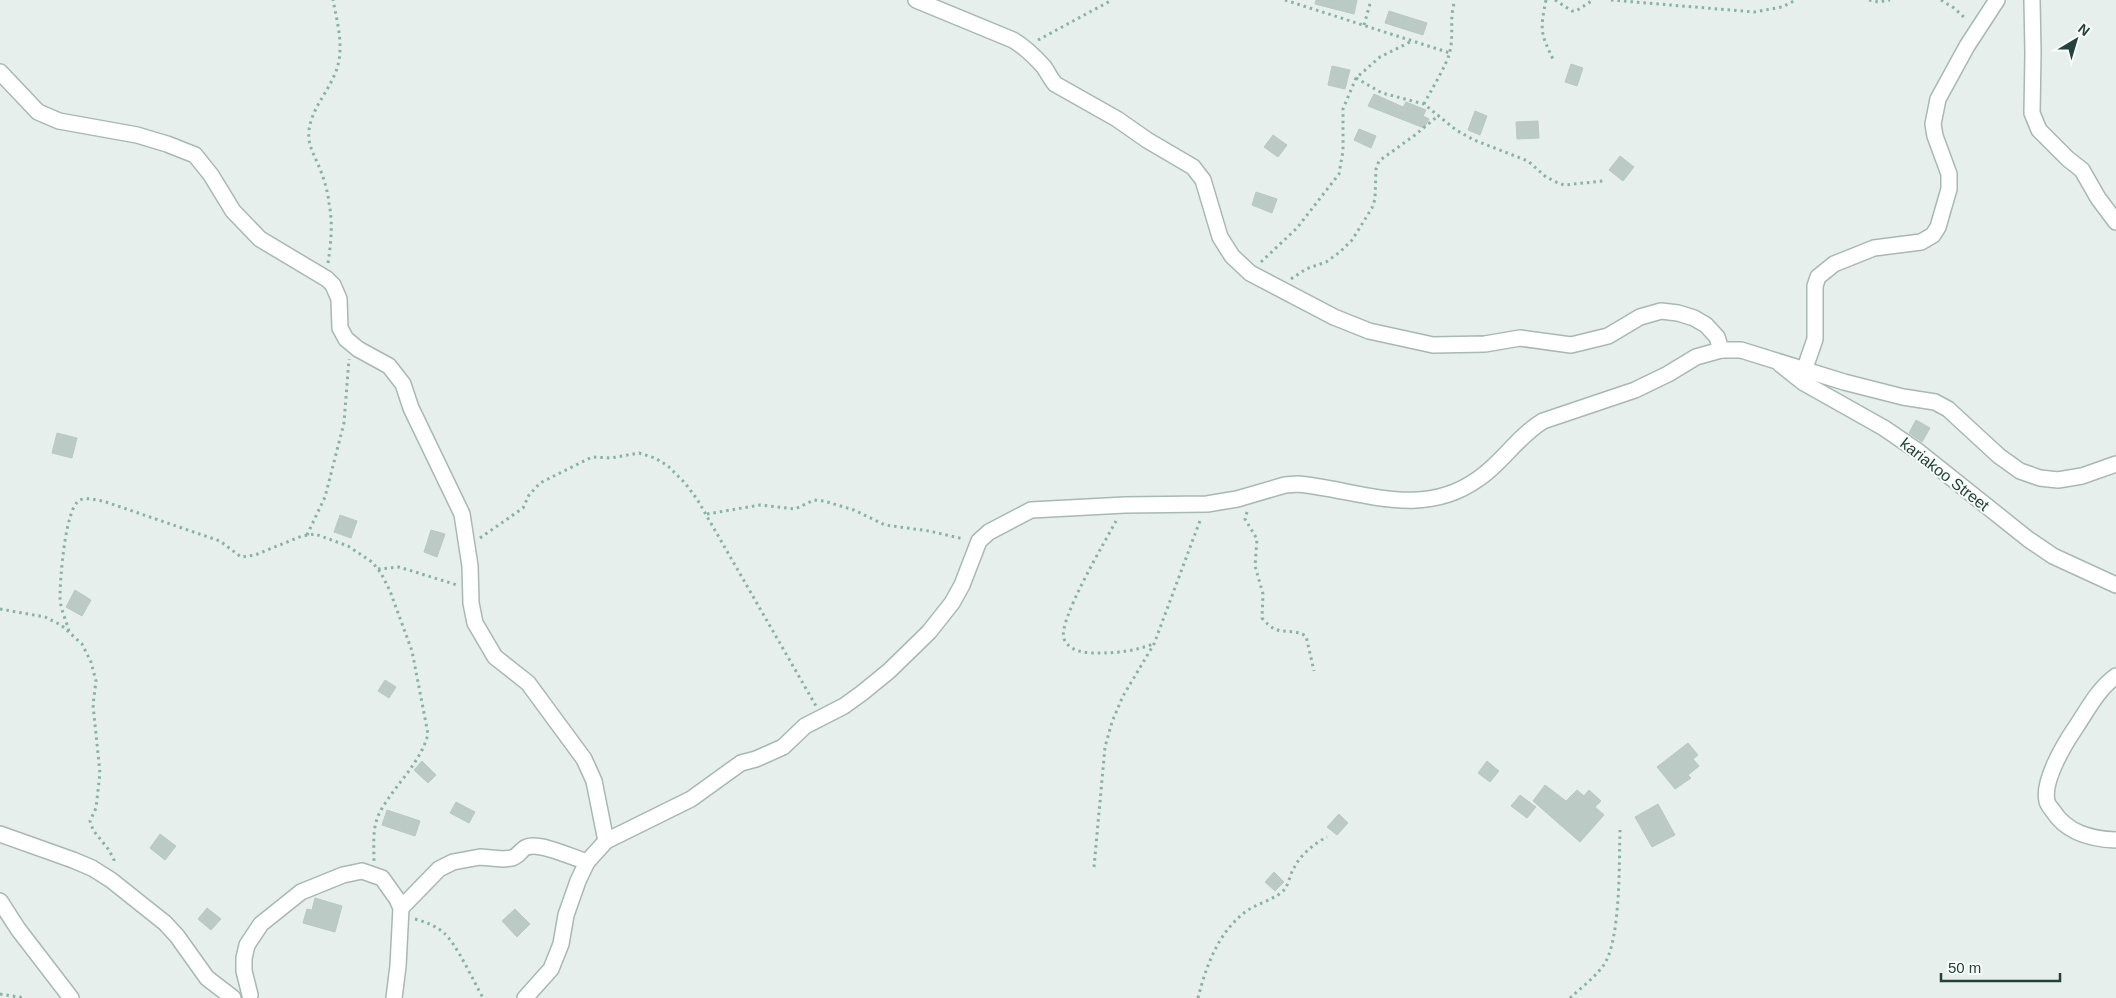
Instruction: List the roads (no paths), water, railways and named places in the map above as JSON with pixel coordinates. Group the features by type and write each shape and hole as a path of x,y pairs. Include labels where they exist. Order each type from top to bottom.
{"street":[{"path":"916,0 962,20 998,32 1025,48 1046,70 1048,76 1056,84 1117,118 1147,140 1193,167 1203,180 1220,237 1232,256 1250,273 1282,288 1334,317 1369,330 1405,340 1433,345 1485,344 1520,338 1571,345 1608,336 1640,317 1661,311 1678,313 1694,318 1706,325 1717,337 1721,350"},
{"path":"1805,368 1815,339 1815,286 1818,277 1834,264 1874,248 1920,242 1933,235 1938,227 1949,189 1949,174 1935,136 1933,124 1938,99 1976,32 1997,0"},
{"path":"2032,0 2034,53 2032,113 2039,130 2082,170 2098,198 2116,222"},
{"path":"0,72 38,112 59,121 137,135 195,155 211,175 233,211 260,239 327,279 336,292 340,305 340,328 350,344 389,366 403,384 411,408 462,514 475,623 495,657 528,683 550,716 575,744 594,781 606,842"},
{"path":"525,998 551,969 561,944 566,915 578,881 587,862 606,842 691,799 741,763 756,759 783,747 806,726 844,706 862,693 889,671 929,632 952,603 962,585 979,541 990,532 1031,510 1125,505 1207,504 1237,499 1284,485 1298,484 1402,502 1450,495 1480,478 1533,428 1543,421 1635,390 1668,374 1696,357 1721,350 1741,350 1805,368 1852,384 1903,397 1935,402 1948,409 1999,456 2020,471 2040,478 2058,480 2082,476 2116,464"},
{"name":"kariakoo Street","path":"1775,360 1804,384 1884,428 1912,447 2028,539 2053,556 2116,585"},
{"path":"2116,676 2104,684 2063,747 2049,779 2047,801 2058,819 2074,832 2104,840 2116,840"},
{"path":"0,834 73,860 92,868 111,880 165,923 177,936 207,978 233,998"},
{"path":"401,912 439,869 464,858 512,858 519,855 528,846 539,846 587,862"},
{"path":"250,997 244,971 244,958 247,945 262,924 301,892 313,886 362,871 382,878 397,898 401,912 394,998"},
{"path":"0,901 18,929 71,998"}]}
